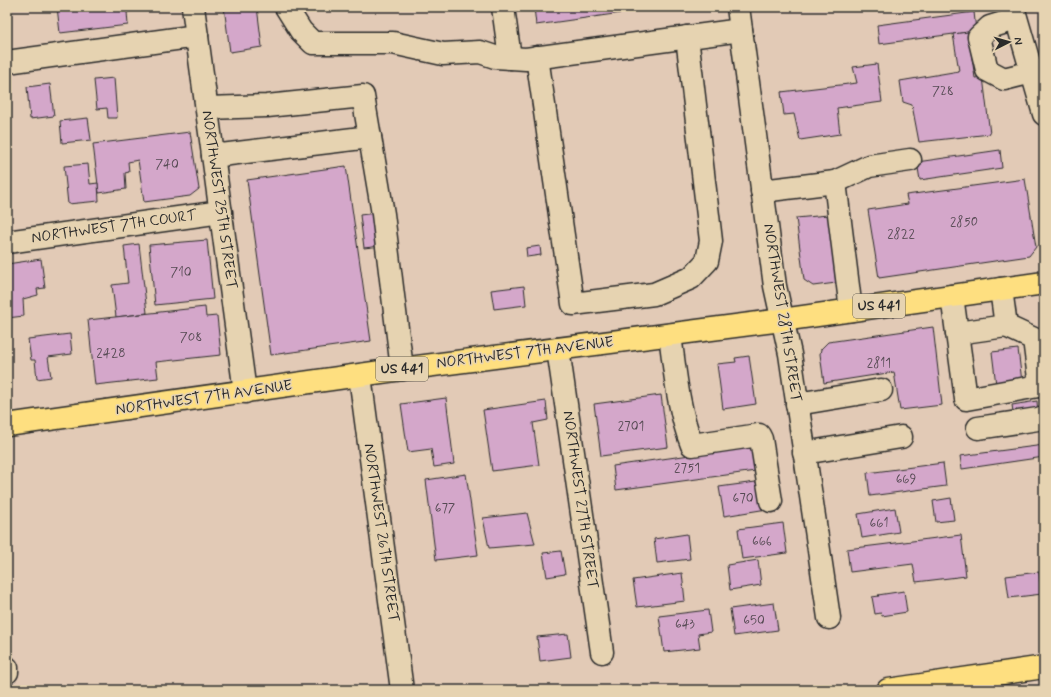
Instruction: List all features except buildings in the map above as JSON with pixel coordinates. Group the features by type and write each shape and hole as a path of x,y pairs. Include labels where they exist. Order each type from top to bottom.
{"main road":[{"name":"NORTHWEST 7TH AVENUE","path":"7,425 402,369 670,335 1044,284"},
{"path":"888,690 1044,667"}],"street":[{"name":"NORTHWEST 25TH STREET","path":"193,7 245,392"},
{"path":"286,7 301,31 313,43 393,43 443,54 480,52 495,57 526,59 741,30"},
{"path":"503,7 510,58"},
{"name":"NORTHWEST 28TH STREET","path":"738,7 775,286 790,354 829,618"},
{"path":"1032,72 1004,79 987,70 979,37 990,27 1015,13 1032,72 1044,114"},
{"path":"7,62 197,36"},
{"path":"537,57 573,304 654,294 691,278 707,261 711,242 687,37"},
{"path":"207,108 267,106 363,96 383,214 402,369"},
{"path":"214,156 370,138"},
{"path":"762,191 835,182 869,166 910,160"},
{"path":"835,182 851,310"},
{"name":"NORTHWEST 7TH COURT","path":"7,242 221,212"},
{"path":"1002,289 1006,326"},
{"path":"952,296 957,333 966,399 1042,386 1039,338 1006,326 957,333"},
{"path":"670,335 677,386 687,432 692,445 759,435 761,439 772,502"},
{"name":"NORTHWEST 27TH STREET","path":"558,349 602,652"},
{"name":"NORTHWEST 26TH STREET","path":"360,376 402,690"},
{"path":"797,404 881,390"},
{"path":"978,428 1044,418"},
{"path":"804,453 901,437"},
{"path":"7,668 8,672"}]}
